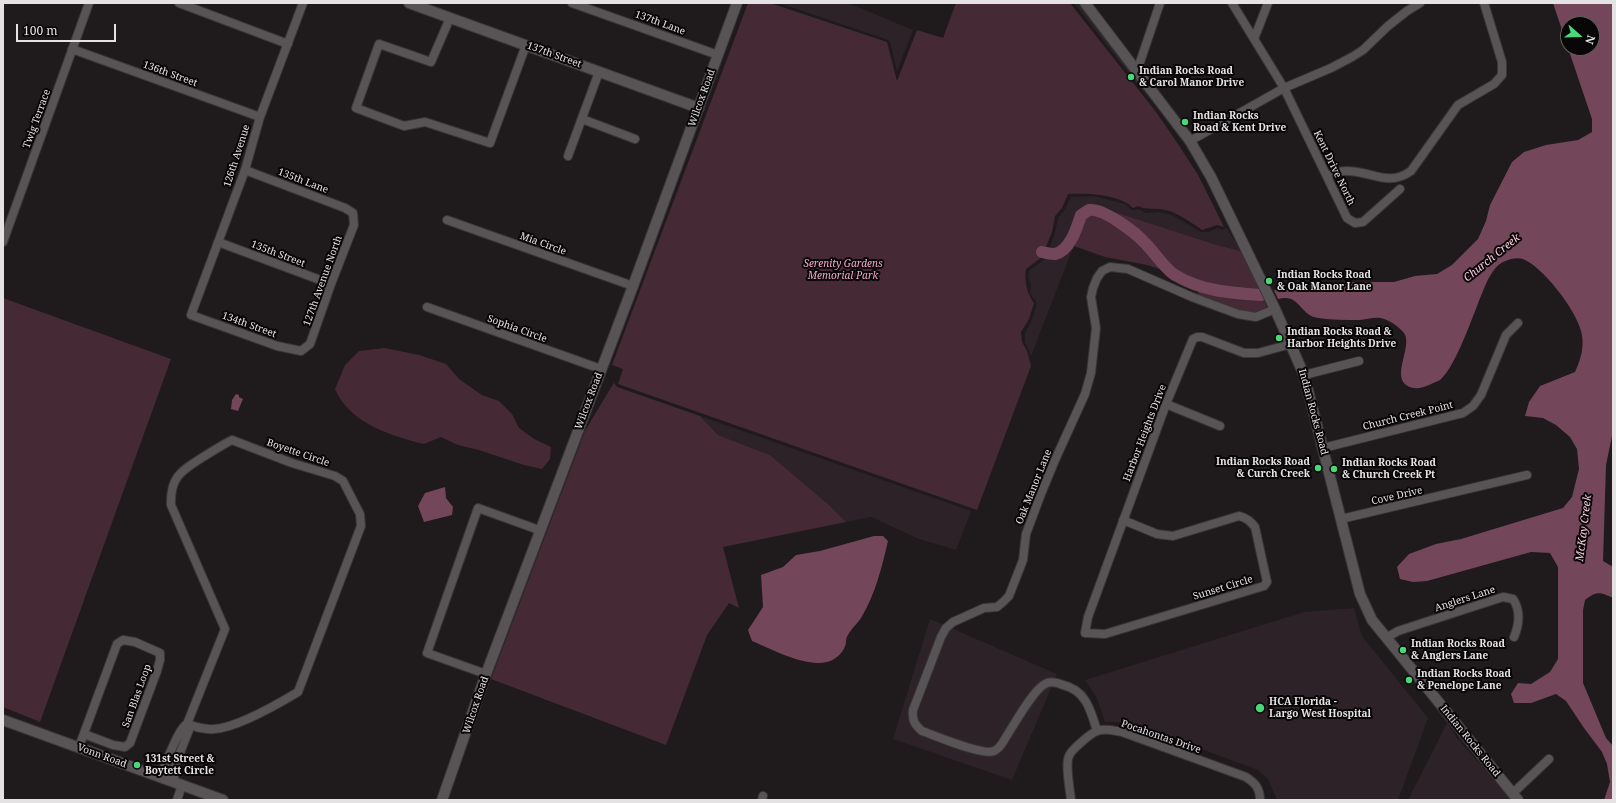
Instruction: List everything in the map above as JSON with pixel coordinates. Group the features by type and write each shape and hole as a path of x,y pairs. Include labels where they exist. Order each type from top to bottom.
{"street":[{"name":"Twig Terrace","path":"3,242 89,3"},
{"path":"179,3 288,44"},
{"name":"126th Avenue","path":"191,314 245,170 260,117 303,3"},
{"name":"137th Street","path":"409,3 699,108"},
{"name":"137th Lane","path":"572,3 718,55"},
{"name":"Wilcox Road","path":"442,800 539,530 633,286 737,3"},
{"name":"Indian Rocks Road","path":"1085,3 1190,141 1211,178 1291,344 1304,374 1360,594 1372,620 1516,796"},
{"path":"1137,71 1160,3"},
{"name":"Kent Drive North","path":"1232,3 1284,88 1347,218 1355,223 1363,222 1400,189"},
{"path":"1254,39 1268,3"},
{"path":"1190,141 1284,88 1332,68 1352,57 1363,50 1388,26 1420,3"},
{"path":"1327,176 1345,171 1391,180 1403,177 1411,171 1458,105 1494,84 1502,75 1502,62 1484,3"},
{"path":"450,18 431,62 379,44 356,108 404,126 425,122 490,143 526,45"},
{"name":"136th Street","path":"72,49 260,117"},
{"path":"568,156 599,72"},
{"path":"582,120 635,139"},
{"name":"135th Lane","path":"245,170 345,208 353,213"},
{"name":"127th Avenue North","path":"301,351 310,344 354,225 353,213"},
{"name":"Mia Circle","path":"447,220 633,286"},
{"name":"135th Street","path":"218,242 331,284"},
{"name":"Oak Manor Lane","path":"1097,731 1088,704 1082,696 1066,685 1054,683 1047,683 1040,687 1000,746 995,751 983,752 922,731 912,719 913,710 941,637 946,628 953,622 969,614 984,608 997,607 1008,596 1023,560 1026,534 1041,494 1085,394 1094,351 1096,328 1091,297 1092,288 1096,278 1102,271 1110,267 1123,268 1192,297 1238,314 1256,317 1275,310"},
{"name":"Sophia Circle","path":"426,307 601,369"},
{"name":"134th Street","path":"191,314 277,346 301,351"},
{"name":"Church Creek Point","path":"1323,448 1462,413 1473,406 1481,394 1506,335 1518,323"},
{"name":"Harbor Heights Drive","path":"1085,633 1088,617 1123,520 1190,343 1197,337 1202,337 1244,353 1258,353 1291,344"},
{"path":"1304,374 1359,360"},
{"path":"1166,404 1220,426"},
{"name":"Boyette Circle","path":"159,777 167,763 180,729 187,724 225,629 171,505 171,493 175,481 182,470 232,440 292,463 335,476 343,481 355,501 360,514 361,526 298,692 249,718 227,727 213,729 199,728 187,724"},
{"name":"Cove Drive","path":"1341,519 1528,475"},
{"path":"486,674 427,653 478,508 539,530"},
{"name":"Sunset Circle","path":"1085,633 1105,634 1264,586 1267,582 1254,527 1246,518 1240,516 1173,536 1157,534 1123,520"},
{"name":"Anglers Lane","path":"1386,638 1398,631 1503,597 1513,600 1518,610 1518,628 1514,637"},
{"name":"San Blas Loop","path":"79,747 117,644 124,640 134,642 160,653 159,666 130,743 124,747 113,745 84,734"},
{"name":"Vonn Road","path":"3,720 223,800"},
{"name":"Boyette Circle","path":"177,800 178,784 174,768 189,730 187,724"},
{"name":"Pocahontas Drive","path":"1097,731 1108,730 1122,732 1246,777 1254,782 1259,789 1260,799"},
{"path":"1070,800 1068,771 1069,756 1081,742 1097,731"},
{"path":"1516,796 1549,759"}],"shaded area":[{"path":"779,3 848,3 913,30 897,71 890,42 888,40"},
{"path":"1074,3 1078,3 1133,73 1150,100"},
{"path":"1093,196 1126,204 1130,209 1138,209 1146,213 1159,212 1172,215 1201,232 1209,232 1217,228 1223,230 1226,227 1241,251 1217,245 1090,204 1031,356 1025,342 1025,333 1032,320 1037,304 1030,293 1031,285 1028,277 1029,271 1046,258 1055,233 1058,218 1065,209 1071,197"},
{"path":"700,416 971,511 956,550 919,539 871,517 846,522 829,505 770,455 718,435"},
{"name":"HCA Florida - Largo West Hospital","path":"1354,608 1362,636 1428,718 1398,800 1277,800 1268,779 1258,770 1142,727 1122,722 1105,722 1097,698 1085,680 1304,612"},
{"path":"930,619 944,625 937,636 909,709 908,718 912,726 921,734 982,755 995,755 1043,690 1048,686 1052,686 1012,780 893,739"},
{"path":"951,628 1057,674 1055,679 1044,680 1037,685 993,748 983,749 924,728 916,719 917,711 944,639"},
{"path":"1447,723 1456,737 1512,800 1408,800"}],"green space":[{"name":"Serenity Gardens Memorial Park","path":"748,3 770,3 887,42 897,81 917,30 943,38 956,3 1070,3 1156,112 1176,141 1198,175 1224,227 1217,225 1202,230 1182,217 1166,210 1138,206 1133,208 1120,200 1102,195 1068,194 1062,208 1055,216 1052,232 1042,257 1026,269 1025,278 1027,287 1034,303 1029,319 1021,332 1022,342 1027,351 1031,366 977,510 618,384 623,369 612,365"},
{"path":"1090,204 1217,245 1241,251 1258,284 1267,307 1254,313 1239,310 1200,296 1194,285 1172,273 1147,265 1105,257 1074,246"},
{"path":"3,298 171,359 40,722 3,707"},
{"path":"385,348 419,355 446,364 459,379 482,395 499,401 512,414 519,428 534,439 551,447 550,459 542,469 458,445 441,437 424,444 411,441 385,432 361,419 350,411 341,401 335,389 345,365 359,351"},
{"path":"616,379 614,383 617,387 700,416 718,435 770,455 829,505 846,522 723,547 739,608 729,603 707,635 666,745 491,679 585,431"}],"water":[{"name":"McKay Creek","path":"1553,3 1613,3 1613,431 1606,465 1603,561 1613,567 1613,598 1599,593 1585,600 1583,610 1583,683 1606,738 1613,746 1613,800 1604,800 1610,782 1607,764 1602,752 1566,701 1556,694 1531,703 1514,703 1511,694 1518,683 1531,684 1550,672 1558,659 1558,567 1550,553 1531,552 1427,581 1413,582 1400,579 1397,567 1409,554 1436,544 1461,539 1563,508 1572,497 1579,469 1577,449 1570,437 1556,425 1543,418 1525,416 1529,402 1540,386 1575,372 1579,362 1583,341 1581,331 1573,312 1566,301 1540,271 1523,259 1511,259 1499,264 1488,279 1458,352 1446,373 1439,381 1420,388 1414,388 1406,385 1402,379 1401,372 1406,339 1404,333 1395,324 1382,318 1334,320 1318,318 1307,313 1291,299 1278,299 1274,290 1295,288 1308,291 1319,284 1332,285 1334,282 1394,282 1415,276 1437,274 1452,265 1478,239 1486,221 1490,205 1512,162 1524,152 1546,145 1578,140 1592,132 1592,119 1571,56 1600,56 1600,16 1560,16 1560,24"},
{"path":"236,394 243,399 238,411 231,409 232,400"},
{"path":"445,487 446,498 453,507 452,515 424,522 418,506 425,493"},
{"path":"874,536 883,536 888,541 881,571 866,609 849,633 846,645 838,656 827,662 809,662 789,657 752,641 748,630 763,607 761,575 783,567 796,555 820,551"}],"waterway":[{"name":"Church Creek","path":"1042,252 1055,254 1060,252 1069,244 1081,215 1089,210 1095,210 1111,217 1128,228 1146,244 1171,273 1195,285 1206,288 1261,295"}],"place":[{"name":"Indian Rocks Road & Carol Manor Drive","path":"1131,77"},
{"name":"Indian Rocks Road & Kent Drive","path":"1185,122"},
{"name":"Indian Rocks Road & Oak Manor Lane","path":"1269,281"},
{"name":"Indian Rocks Road & Harbor Heights Drive","path":"1279,338"},
{"name":"Indian Rocks Road & Curch Creek","path":"1318,468"},
{"name":"Indian Rocks Road & Church Creek Pt","path":"1334,469"},
{"name":"Indian Rocks Road & Anglers Lane","path":"1403,650"},
{"name":"Indian Rocks Road & Penelope Lane","path":"1409,680"},
{"name":"HCA Florida - Largo West Hospital","path":"1260,708"},
{"name":"131st Street & Boytett Circle","path":"137,765"}]}
